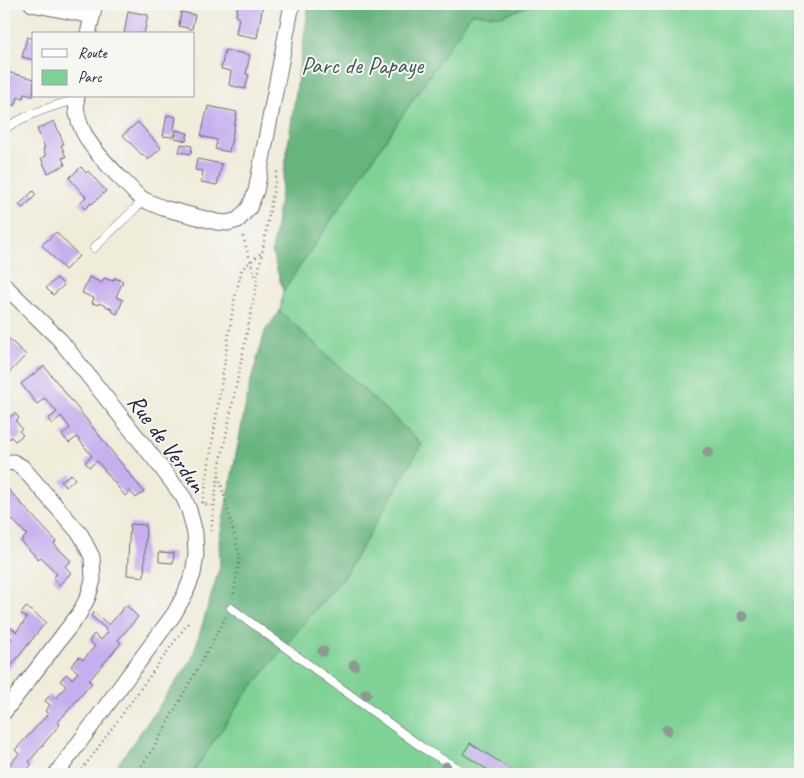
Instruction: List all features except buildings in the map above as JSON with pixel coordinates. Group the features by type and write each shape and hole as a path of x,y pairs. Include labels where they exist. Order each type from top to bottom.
{"street":[{"path":"32,4 93,10 88,32"},
{"path":"76,98 77,115 82,132 93,147 136,194 144,200 163,208 216,222 227,223 238,220 249,208 256,191 292,4"},
{"name":"Rue de Verdun","path":"4,285 60,340 160,466 184,498 195,533 196,554 193,574 174,614 56,774"},
{"path":"4,463 13,462 22,467 81,535 92,558 93,580 88,597 79,614 4,712"}],"lane":[{"path":"4,129 16,122 76,98"},
{"path":"94,248 144,200"},
{"path":"232,608 424,748 467,774"}],"path":[{"path":"212,527 218,475 257,283 238,220"},
{"path":"203,504 234,301 242,269 262,252"},
{"path":"136,774 152,751 232,608 240,557 218,475"}],"green space":[{"name":"Parc de Papaye","path":"309,4 534,4 501,16 472,13 283,291 272,252"},
{"path":"534,4 800,4 800,774 192,774 243,698 308,618 344,578 422,444 280,311 283,291 472,13 501,16"},
{"path":"280,311 422,444 344,578 308,618 243,698 192,774 168,774 156,769 152,774 111,774 192,659 220,566 219,541 249,388 265,331"}]}
